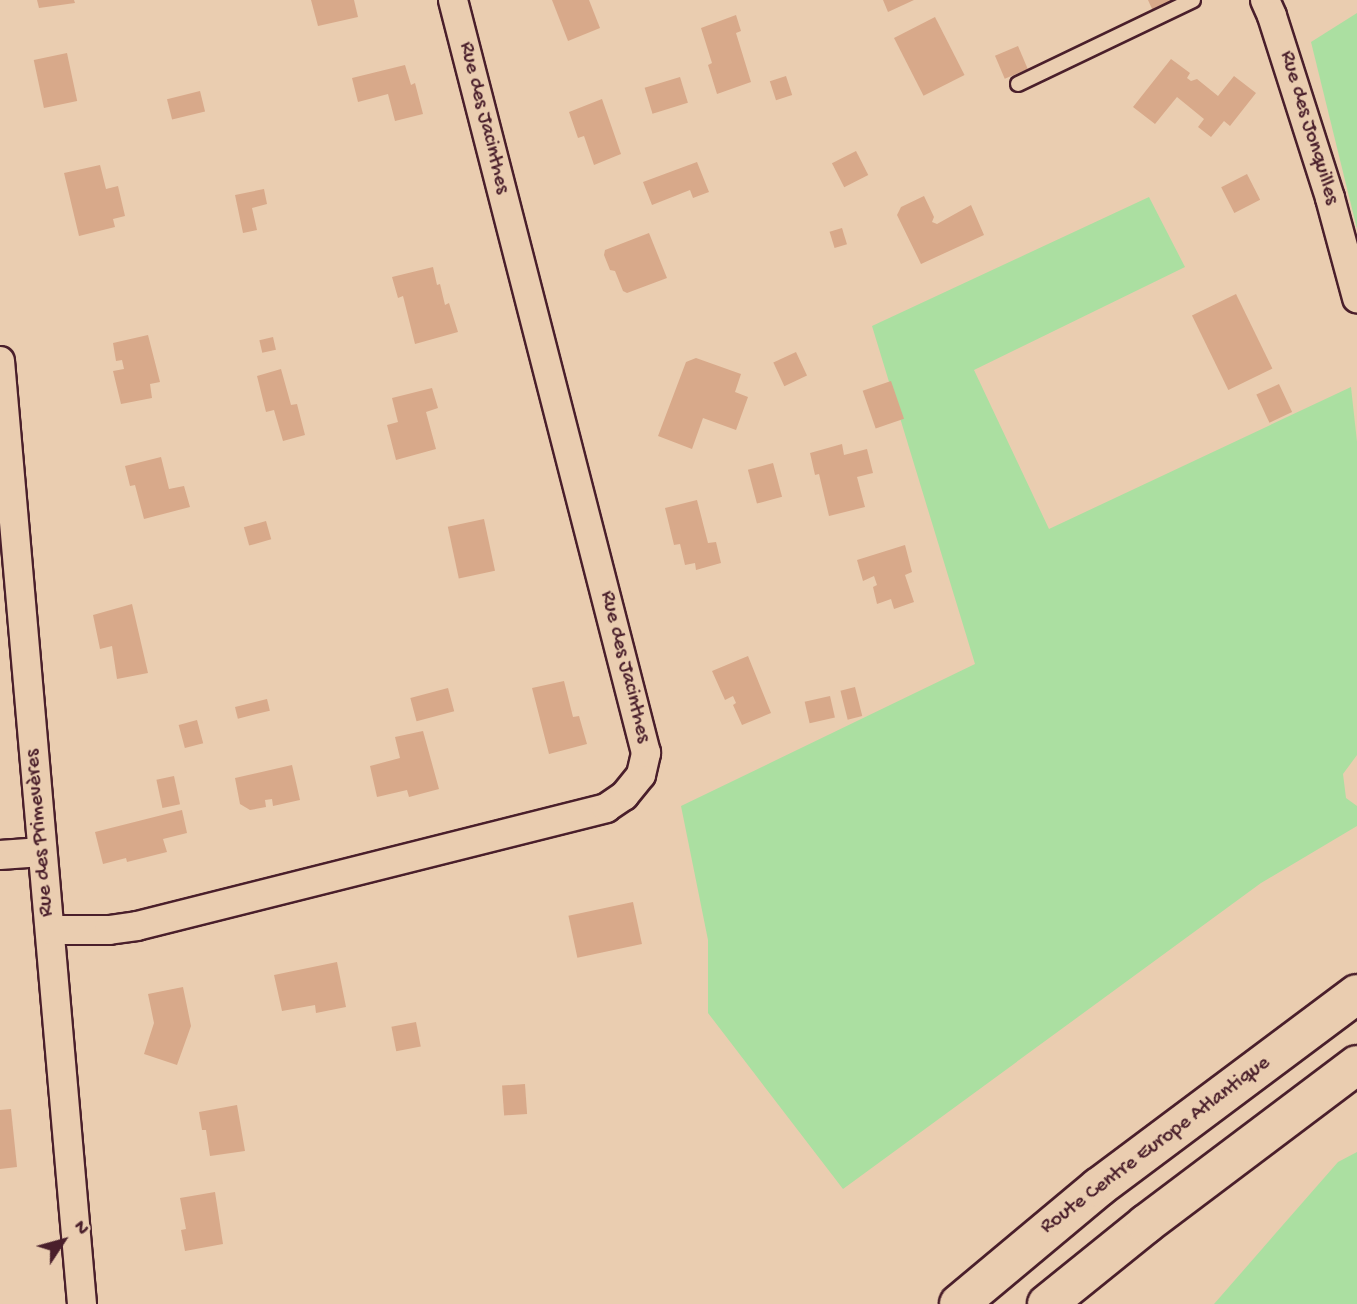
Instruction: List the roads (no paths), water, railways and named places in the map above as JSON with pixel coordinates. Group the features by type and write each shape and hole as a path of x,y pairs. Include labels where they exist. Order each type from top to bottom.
{"highway":[{"name":"Route Centre Europe Atlantique","path":"959,1304 1099,1188 1357,994"},
{"path":"1047,1304 1146,1224 1357,1065"}],"street":[{"name":"Rue des Jacinthes","path":"50,930 109,930 137,926 606,808 624,796 640,775 646,753 453,0"},
{"name":"Rue des Jonquilles","path":"1265,0 1330,198 1357,298"},
{"name":"Rue des Primevères","path":"0,372 82,1304"},
{"path":"0,855 42,852"}],"lane":[{"path":"1018,84 1193,0"}]}
